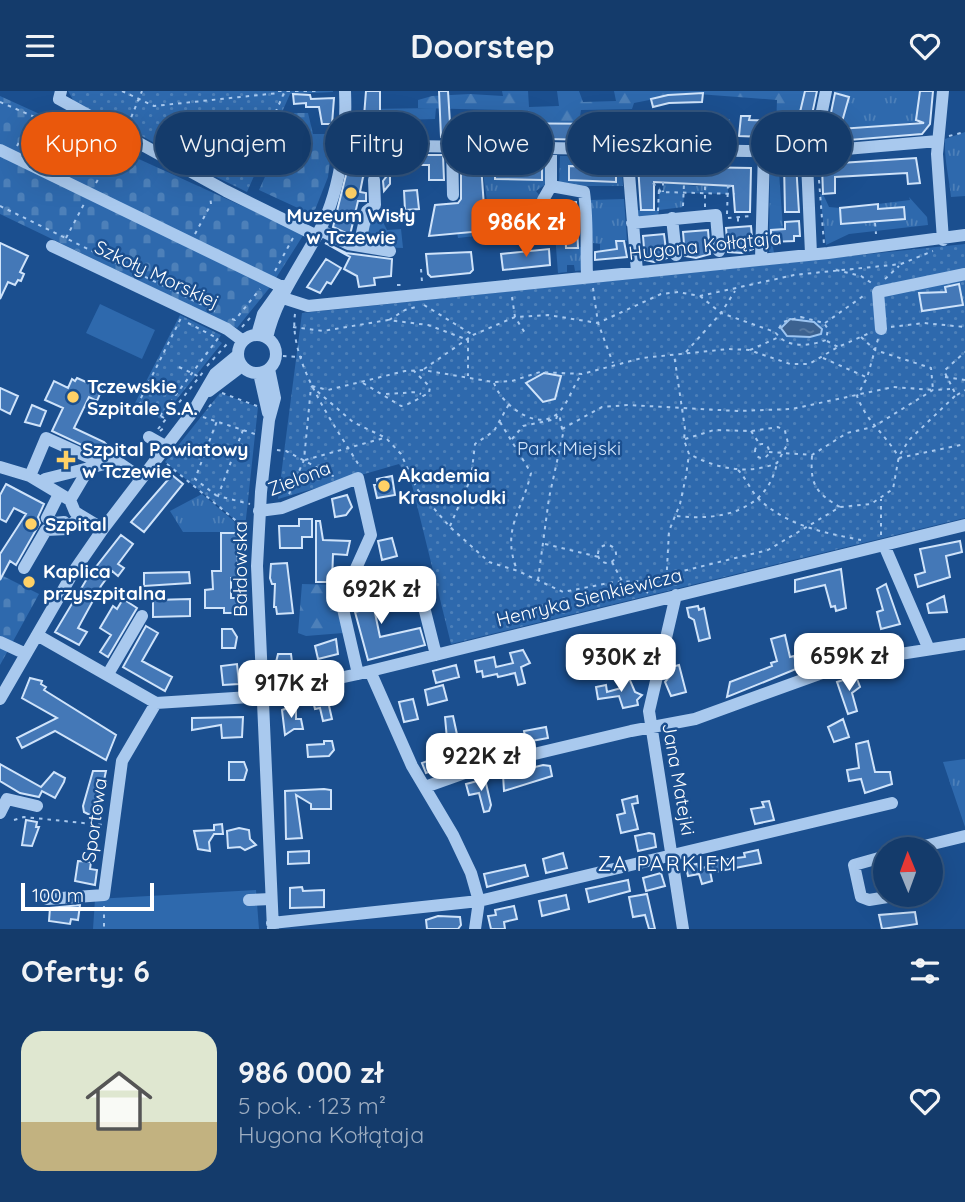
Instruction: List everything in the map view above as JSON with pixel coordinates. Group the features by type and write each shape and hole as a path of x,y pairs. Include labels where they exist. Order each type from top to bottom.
{"street":[{"path":"343,112 345,91"},
{"path":"821,112 826,91"},
{"path":"940,245 943,91"},
{"path":"60,95 86,112"},
{"path":"852,148 941,139"},
{"path":"141,145 273,214 318,233 359,246 390,251"},
{"name":"Hugona Kołłątaja","path":"6,153 285,288 308,306 811,254 940,245 965,235"},
{"path":"240,361 243,341 262,336 285,288 318,233 329,206 335,175"},
{"path":"453,175 453,195"},
{"path":"547,230 543,200 551,187 551,175"},
{"path":"628,175 637,272"},
{"path":"760,175 761,259"},
{"path":"808,175 811,254"},
{"path":"359,246 368,211 375,205 374,180"},
{"path":"551,187 584,192 589,229 586,236 589,279"},
{"path":"632,223 716,215 719,251"},
{"path":"673,218 676,255"},
{"name":"Szkoły Morskiej","path":"52,246 228,329 243,341"},
{"path":"881,329 878,292 965,274"},
{"name":"Bałdowska","path":"262,336 276,353 264,371 275,398 269,420 257,566 272,926"},
{"path":"240,361 264,371"},
{"path":"0,699 103,529 141,478 168,451 215,374 240,361"},
{"path":"151,436 168,451"},
{"path":"24,568 46,530 67,529 71,505 94,467 95,460 46,438 30,476"},
{"path":"43,484 45,479 116,461 141,478"},
{"path":"0,467 30,476 103,529"},
{"name":"Zielona","path":"260,508 282,508 358,478 371,535 344,595 343,609 364,673 407,757 457,844 473,878 479,901"},
{"name":"Henryka Sienkiewicza","path":"156,703 262,696 436,655 878,542 965,525"},
{"path":"878,542 928,647"},
{"path":"416,575 436,655"},
{"name":"Jana Matejki","path":"671,593 653,688 650,727 683,929"},
{"path":"108,674 142,616"},
{"path":"37,635 156,703"},
{"path":"0,642 26,654"},
{"path":"425,787 484,766 727,709 855,661 928,647 965,644"},
{"name":"Sportowa","path":"47,899 104,895 111,826 122,761 156,703"},
{"path":"0,813 7,799 37,806"},
{"path":"272,926 479,901 892,803"},
{"path":"943,841 965,836"},
{"path":"873,860 853,865 861,897 873,899"},
{"path":"249,899 271,898"},
{"path":"475,929 479,901"}],"path":[{"path":"122,91 140,102 167,106 278,92 319,91"},
{"path":"135,112 142,91"},
{"path":"190,243 211,204 209,199 216,185 224,173 254,150 265,136 284,93"},
{"path":"0,101 24,112"},
{"path":"6,153 21,132"},
{"path":"941,139 965,132"},
{"path":"66,238 101,175"},
{"path":"819,175 823,243 827,247"},
{"path":"663,182 663,193"},
{"path":"653,183 663,193"},
{"path":"684,184 684,208"},
{"path":"728,187 736,184"},
{"path":"705,185 705,206"},
{"path":"658,220 659,187"},
{"path":"654,193 659,193"},
{"path":"663,193 735,194"},
{"path":"0,207 235,320 268,280 293,239"},
{"path":"727,218 760,214"},
{"path":"738,217 738,226"},
{"path":"874,223 876,234"},
{"path":"834,270 861,276 877,286 901,264 940,245"},
{"path":"423,370 473,335 515,317 548,315 598,323 661,294 678,292 700,296 794,275 901,264"},
{"path":"421,269 422,287"},
{"path":"589,279 598,323 613,364"},
{"path":"397,285 403,285"},
{"path":"685,353 722,313 736,290"},
{"path":"824,323 867,293 878,292"},
{"path":"700,296 722,313 776,333 793,344 826,340 838,347"},
{"path":"513,302 515,317 525,333"},
{"path":"388,320 405,310 425,305 473,335"},
{"path":"296,311 293,327 311,386 360,467 358,478"},
{"path":"165,419 139,402 183,315"},
{"path":"776,333 779,325 789,318 801,317 824,323 828,330 826,340"},
{"path":"181,320 218,339"},
{"path":"293,327 323,331 388,320 428,325 468,340"},
{"path":"748,350 790,364 809,364 860,336 881,329 925,323 965,327"},
{"path":"857,396 867,378 881,329"},
{"path":"160,416 221,334"},
{"path":"860,336 875,350 931,368 933,390"},
{"path":"311,386 328,390 414,370 468,376 493,382 517,381 554,370 582,374 613,364 674,354 748,350 779,337"},
{"path":"468,340 468,376"},
{"path":"151,436 220,352"},
{"path":"956,395 944,371 965,352"},
{"path":"671,593 665,574 668,531 676,516 689,454 684,440 674,354"},
{"path":"283,356 302,357"},
{"path":"823,358 867,378"},
{"path":"178,367 193,371 200,377"},
{"path":"385,394 429,393 430,387 414,370"},
{"path":"512,440 514,432 523,426 556,419 582,374"},
{"path":"945,377 965,380"},
{"path":"493,382 509,404 530,418 540,419 559,413"},
{"path":"362,383 385,394 401,406 408,405 421,394"},
{"path":"311,386 354,422 386,438 401,454 417,489 450,527 489,562 518,571 563,592 632,581 768,549 840,507 872,504 893,489 899,458 909,440 956,395 965,390"},
{"path":"282,508 304,460 311,386"},
{"path":"227,387 220,393 258,407"},
{"path":"562,429 602,407 682,407 737,411 792,409 893,387 952,389"},
{"path":"769,451 812,455 847,433 873,427 933,390"},
{"path":"857,396 873,427 883,435 899,458"},
{"path":"450,527 471,478 475,445 500,422 509,404"},
{"path":"86,407 103,415"},
{"path":"538,582 562,429 559,413"},
{"path":"202,417 255,434"},
{"path":"217,421 195,478 218,496 260,508"},
{"path":"500,422 531,473 510,533 509,550 518,571"},
{"path":"676,516 717,518 757,498 775,471 788,443 785,432 778,427 751,431 714,430 684,440"},
{"path":"218,496 243,430"},
{"path":"751,431 759,444 768,446 769,451"},
{"path":"304,460 386,438"},
{"path":"759,444 755,450 759,456"},
{"path":"899,458 965,444"},
{"path":"276,450 286,451 343,482"},
{"path":"168,451 165,462 245,528"},
{"path":"759,456 766,456 769,451"},
{"path":"689,454 719,467 737,470 777,463"},
{"path":"812,455 810,473 816,488 840,507"},
{"path":"755,466 759,456"},
{"path":"737,470 757,498 783,517 805,528 878,542 881,498"},
{"path":"544,544 611,561"},
{"path":"599,557 600,549 610,546 615,552 611,561"},
{"path":"237,547 246,548"},
{"path":"611,561 622,581"},
{"path":"359,574 387,581 416,575"},
{"path":"632,581 651,595"},
{"path":"14,820 24,817 111,826"},
{"path":"103,899 104,929"}],"green space":[{"path":"68,91 333,91 290,94 282,112 155,112 155,143 141,136 141,112 89,112 76,105"},
{"path":"502,91 528,91 529,107 559,106 557,91 579,91 583,102 616,101 614,91 805,91 801,112 777,112 777,100 685,93 634,103 632,109 567,112 567,123 553,123 553,112 418,108 418,100 432,96 503,96"},
{"path":"833,91 920,91 916,122 852,129 852,112 844,112 849,97"},
{"path":"0,96 35,112 21,112 21,175 141,175 141,160 155,166 155,175 174,175 304,234 271,286 237,328 0,214"},
{"path":"436,108 435,119 428,119 428,112 366,112 366,109"},
{"path":"311,126 313,134 325,134 325,175 328,177 313,215 259,190 266,175 311,175"},
{"path":"965,132 965,196 951,197 945,139"},
{"path":"560,156 567,156 567,175 622,175 623,186 563,186 559,184"},
{"path":"212,175 254,175 247,192"},
{"path":"483,175 547,175 546,184 536,191 543,200 548,233 555,231 555,223 566,222 563,226 566,248 582,247 586,270 575,271 574,265 567,265 567,272 558,273 555,234 503,243 491,234 458,238 457,232 491,229"},
{"path":"770,175 779,175 783,229 770,230 774,253 769,252"},
{"path":"663,182 696,186 728,183 728,194 684,193 683,207 659,210 658,217 638,219 634,210 658,210 659,187 663,192"},
{"path":"820,194 823,194 829,207 840,208 841,224 905,219 904,207 878,209 878,204 910,200 909,197 927,217 928,225 849,234 826,245"},
{"path":"624,199 627,241 616,241 617,249 600,251 600,244 593,243 589,200"},
{"path":"372,216 380,216 387,230 401,229 403,248 359,246"},
{"name":"Park Miejski","path":"965,244 965,518 451,644 412,485 399,464 278,499 302,313"},
{"path":"100,304 155,330 142,359 86,333"},
{"path":"180,315 221,335 218,340 222,343 161,419 135,403"},
{"path":"220,393 258,407 245,528 165,462"},
{"path":"202,494 245,532 183,532 170,511"},
{"path":"3,576 39,594 0,665 0,577"},
{"path":"302,584 339,585 336,606 343,633 306,636 298,633"},
{"path":"965,759 965,827 943,762"},
{"path":"256,890 259,929 93,929 95,899"}],"water":[{"path":"790,319 814,322 822,329 821,334 810,337 787,336 781,328"}],"building":[{"path":"366,91 380,91 380,112 364,112"},
{"path":"439,91 448,91 449,112 442,112 441,137"},
{"path":"805,91 817,91 813,112 800,112"},
{"path":"920,91 933,91 930,124 922,134 852,140 852,128 924,123 916,120"},
{"path":"703,93 702,102 669,103 653,107 651,99 668,95"},
{"path":"835,93 849,97 845,112 831,112"},
{"path":"293,94 310,95 311,99 334,98 333,112 325,112 325,124 322,124 319,107 306,107 306,103 294,104"},
{"path":"741,116 750,116 751,136 739,136"},
{"path":"553,124 567,124 567,139 553,139"},
{"name":"Muzeum Wisły w Tczewie","path":"428,155 442,155 444,180 429,180"},
{"path":"916,158 920,183 908,184 907,173 835,177 835,193 823,194 822,175 852,175 852,162"},
{"path":"737,168 751,168 750,212 735,212 733,186 654,182 654,210 641,210 639,175 737,175"},
{"name":"Muzeum Wisły w Tczewie","path":"346,175 366,175 360,192 366,193 366,201 358,201 350,235 333,227"},
{"name":"Muzeum Wisły w Tczewie","path":"382,175 390,175 390,184 384,191 383,181 386,177"},
{"path":"461,175 482,175 485,220 495,219 495,204 513,202 515,228 429,236 435,205 458,203 461,199"},
{"path":"495,175 542,175 542,180 495,179"},
{"path":"569,175 616,175 616,182 569,180"},
{"path":"784,175 797,175 799,212 785,212"},
{"path":"417,190 419,209 405,210 404,191"},
{"path":"576,202 578,248 566,248 564,203"},
{"path":"878,204 878,209 904,207 905,219 841,224 840,208"},
{"path":"799,221 800,236 794,236 794,241 771,242 771,230 785,229 785,222"},
{"path":"751,226 753,249 742,253 728,252 726,228"},
{"path":"708,230 710,254 696,258 685,256 683,232"},
{"path":"664,234 667,258 654,262 645,260 643,236"},
{"path":"616,241 624,241 627,257 595,260 595,252 617,249"},
{"path":"0,243 28,256 20,272 24,274 21,281 18,280 15,285 8,282 0,299"},
{"path":"325,243 346,253 392,259 391,276 374,278 375,285 359,287 357,276 344,269 350,257"},
{"path":"549,249 550,265 503,270 501,254"},
{"path":"471,252 473,270 470,273 431,277 428,274 426,254"},
{"path":"326,259 341,268 331,284 327,282 320,293 307,287"},
{"path":"959,284 963,305 922,311 919,293 946,292 945,287"},
{"path":"544,373 561,376 555,399 543,402 526,383"},
{"path":"77,378 102,389 97,401 89,397 74,428 104,442 108,446 103,455 52,431 63,408 45,400 54,381 68,388 72,379 75,381"},
{"path":"0,388 18,396 10,414 0,409"},
{"path":"32,405 46,411 40,426 25,422"},
{"path":"172,475 183,484 144,532 131,522"},
{"name":"Akademia Krasnoludki","path":"392,476 395,495 377,498 374,485 378,485 377,479"},
{"name":"Szpital","path":"6,484 44,504 38,517 40,523 16,565 10,561 0,580 0,554 26,514 14,508 6,522 0,519 0,495"},
{"path":"347,495 352,507 346,515 335,517 332,499"},
{"path":"299,519 312,519 312,537 302,537 302,548 280,548 279,526 299,526"},
{"path":"316,521 320,521 323,540 350,541 347,555 333,554 332,582 316,582"},
{"path":"221,533 237,533 238,578 231,578 231,598 238,598 241,613 224,613 224,608 205,608 205,590 213,589 212,571 221,571"},
{"path":"121,535 133,544 118,564 124,568 118,576 112,571 101,586 78,628 87,632 79,645 55,632 88,577"},
{"path":"392,538 397,556 382,560 378,541"},
{"path":"960,541 962,552 946,556 950,577 918,587 915,575 925,572 920,549"},
{"path":"287,563 293,613 277,614 274,607 275,584 272,584 270,578 271,564"},
{"path":"841,569 846,608 836,611 835,606 831,607 825,585 795,592 795,580"},
{"path":"189,572 190,583 144,586 144,573"},
{"path":"370,580 374,586 385,583 388,592 376,595 379,607 374,608 380,637 420,628 425,645 368,660 355,612 359,611 356,599 362,595 360,582"},
{"path":"886,584 900,624 881,629 877,612 883,610 877,589"},
{"path":"944,596 947,612 929,613 927,604"},
{"path":"123,599 137,608 108,657 100,652 111,635 100,628 113,606 117,609"},
{"path":"190,599 190,616 153,617 153,600"},
{"path":"698,606 699,610 704,608 710,638 699,641 694,620 689,617 687,608"},
{"path":"146,626 158,633 142,661 172,677 165,691 123,667"},
{"path":"222,629 232,629 237,637 235,648 222,648"},
{"path":"785,635 796,669 727,697 730,682 772,666 771,663 777,661 771,639"},
{"path":"336,639 338,654 318,659 315,646"},
{"path":"816,640 819,649 837,643 840,653 816,661 814,655 808,656 804,641"},
{"path":"523,650 530,663 521,667 525,683 518,685 515,673 483,677 482,671 477,672 475,661 494,657 496,667 513,663 510,653"},
{"path":"278,654 291,654 292,662 299,662 299,675 279,677 276,662"},
{"path":"237,664 239,684 223,685 221,666"},
{"path":"456,665 459,677 436,683 433,671"},
{"path":"679,665 686,692 671,696 665,682 670,676 668,668"},
{"path":"856,676 860,687 852,693 857,711 848,714 837,682"},
{"path":"30,678 42,681 41,684 46,687 44,690 116,735 106,760 55,731 22,748 17,738 57,718 22,698"},
{"path":"629,678 635,692 642,695 637,700 638,705 623,708 619,696 598,699 596,687 606,685 607,692 621,688 619,681"},
{"path":"443,685 447,700 428,705 425,690"},
{"path":"327,697 332,719 323,721 320,708 315,709 313,701"},
{"path":"413,699 418,719 404,722 399,702"},
{"path":"296,705 296,719 301,719 303,729 294,729 285,735 282,710"},
{"path":"453,716 458,739 469,737 474,756 463,759 458,741 447,739 445,717"},
{"path":"243,717 242,737 222,738 221,725 192,730 192,718"},
{"path":"843,719 849,737 834,742 828,727"},
{"path":"546,727 548,738 526,742 524,731"},
{"path":"324,741 332,741 334,750 329,756 308,757 307,745 324,744"},
{"path":"868,741 875,772 890,772 892,784 865,793 861,779 849,781 847,770 859,768 856,744"},
{"path":"446,754 450,764 426,773 422,763"},
{"path":"229,762 244,762 247,770 244,780 229,780"},
{"path":"0,764 41,787 54,772 65,778 55,798 42,791 39,797 20,793 0,781"},
{"path":"543,765 550,766 552,776 504,791 503,775"},
{"path":"93,771 106,771 96,818 84,812 83,806"},
{"path":"485,779 491,805 489,811 484,812 479,793 469,795 466,784"},
{"path":"331,790 331,809 311,809 311,804 296,795 302,838 286,839 285,791"},
{"path":"637,796 638,803 632,804 638,829 621,833 617,815 625,813 622,800"},
{"path":"769,801 774,820 755,824 751,809 764,807 762,802"},
{"path":"26,820 37,822 36,827 39,827 32,846 22,845"},
{"path":"222,824 223,834 214,834 209,842 210,851 198,849 194,831 214,830 214,825"},
{"path":"239,828 249,830 250,839 256,845 245,850 240,847 228,848 227,831"},
{"path":"654,834 656,847 638,851 635,836"},
{"path":"758,850 761,863 714,872 711,861 745,857 744,853"},
{"path":"309,851 309,863 288,864 288,852"},
{"path":"563,853 567,868 546,873 543,859"},
{"path":"78,861 91,862 90,869 97,870 95,885 75,881"},
{"path":"697,864 699,869 709,866 712,881 702,884 699,874 688,876 686,866"},
{"path":"525,865 528,876 487,887 484,874"},
{"path":"661,873 665,886 646,891 643,878"},
{"path":"628,880 630,891 589,902 586,889"},
{"path":"302,887 303,891 324,890 324,907 290,908 290,888"},
{"path":"647,894 655,929 649,929 645,915 633,917 629,897"},
{"path":"566,895 569,909 542,916 539,901"},
{"path":"80,905 78,920 71,919 70,924 49,921 50,908"},
{"path":"514,906 517,919 504,922 505,929 491,929 488,916 496,915 495,910"},
{"path":"915,912 917,924 882,929 879,915"},
{"path":"438,916 460,917 461,925 458,929 427,929 426,920"}],"place":[{"name":"Muzeum Wisły w Tczewie","path":"351,193"},
{"name":"Tczewskie Szpitale S.A.","path":"73,397"},
{"name":"Szpital Powiatowy w Tczewie","path":"66,460"},
{"name":"Akademia Krasnoludki","path":"384,486"},
{"name":"Szpital","path":"31,524"},
{"name":"Kaplica przyszpitalna","path":"29,582"}],"district":[{"name":"ZA PARKIEM","path":"668,864"}]}
